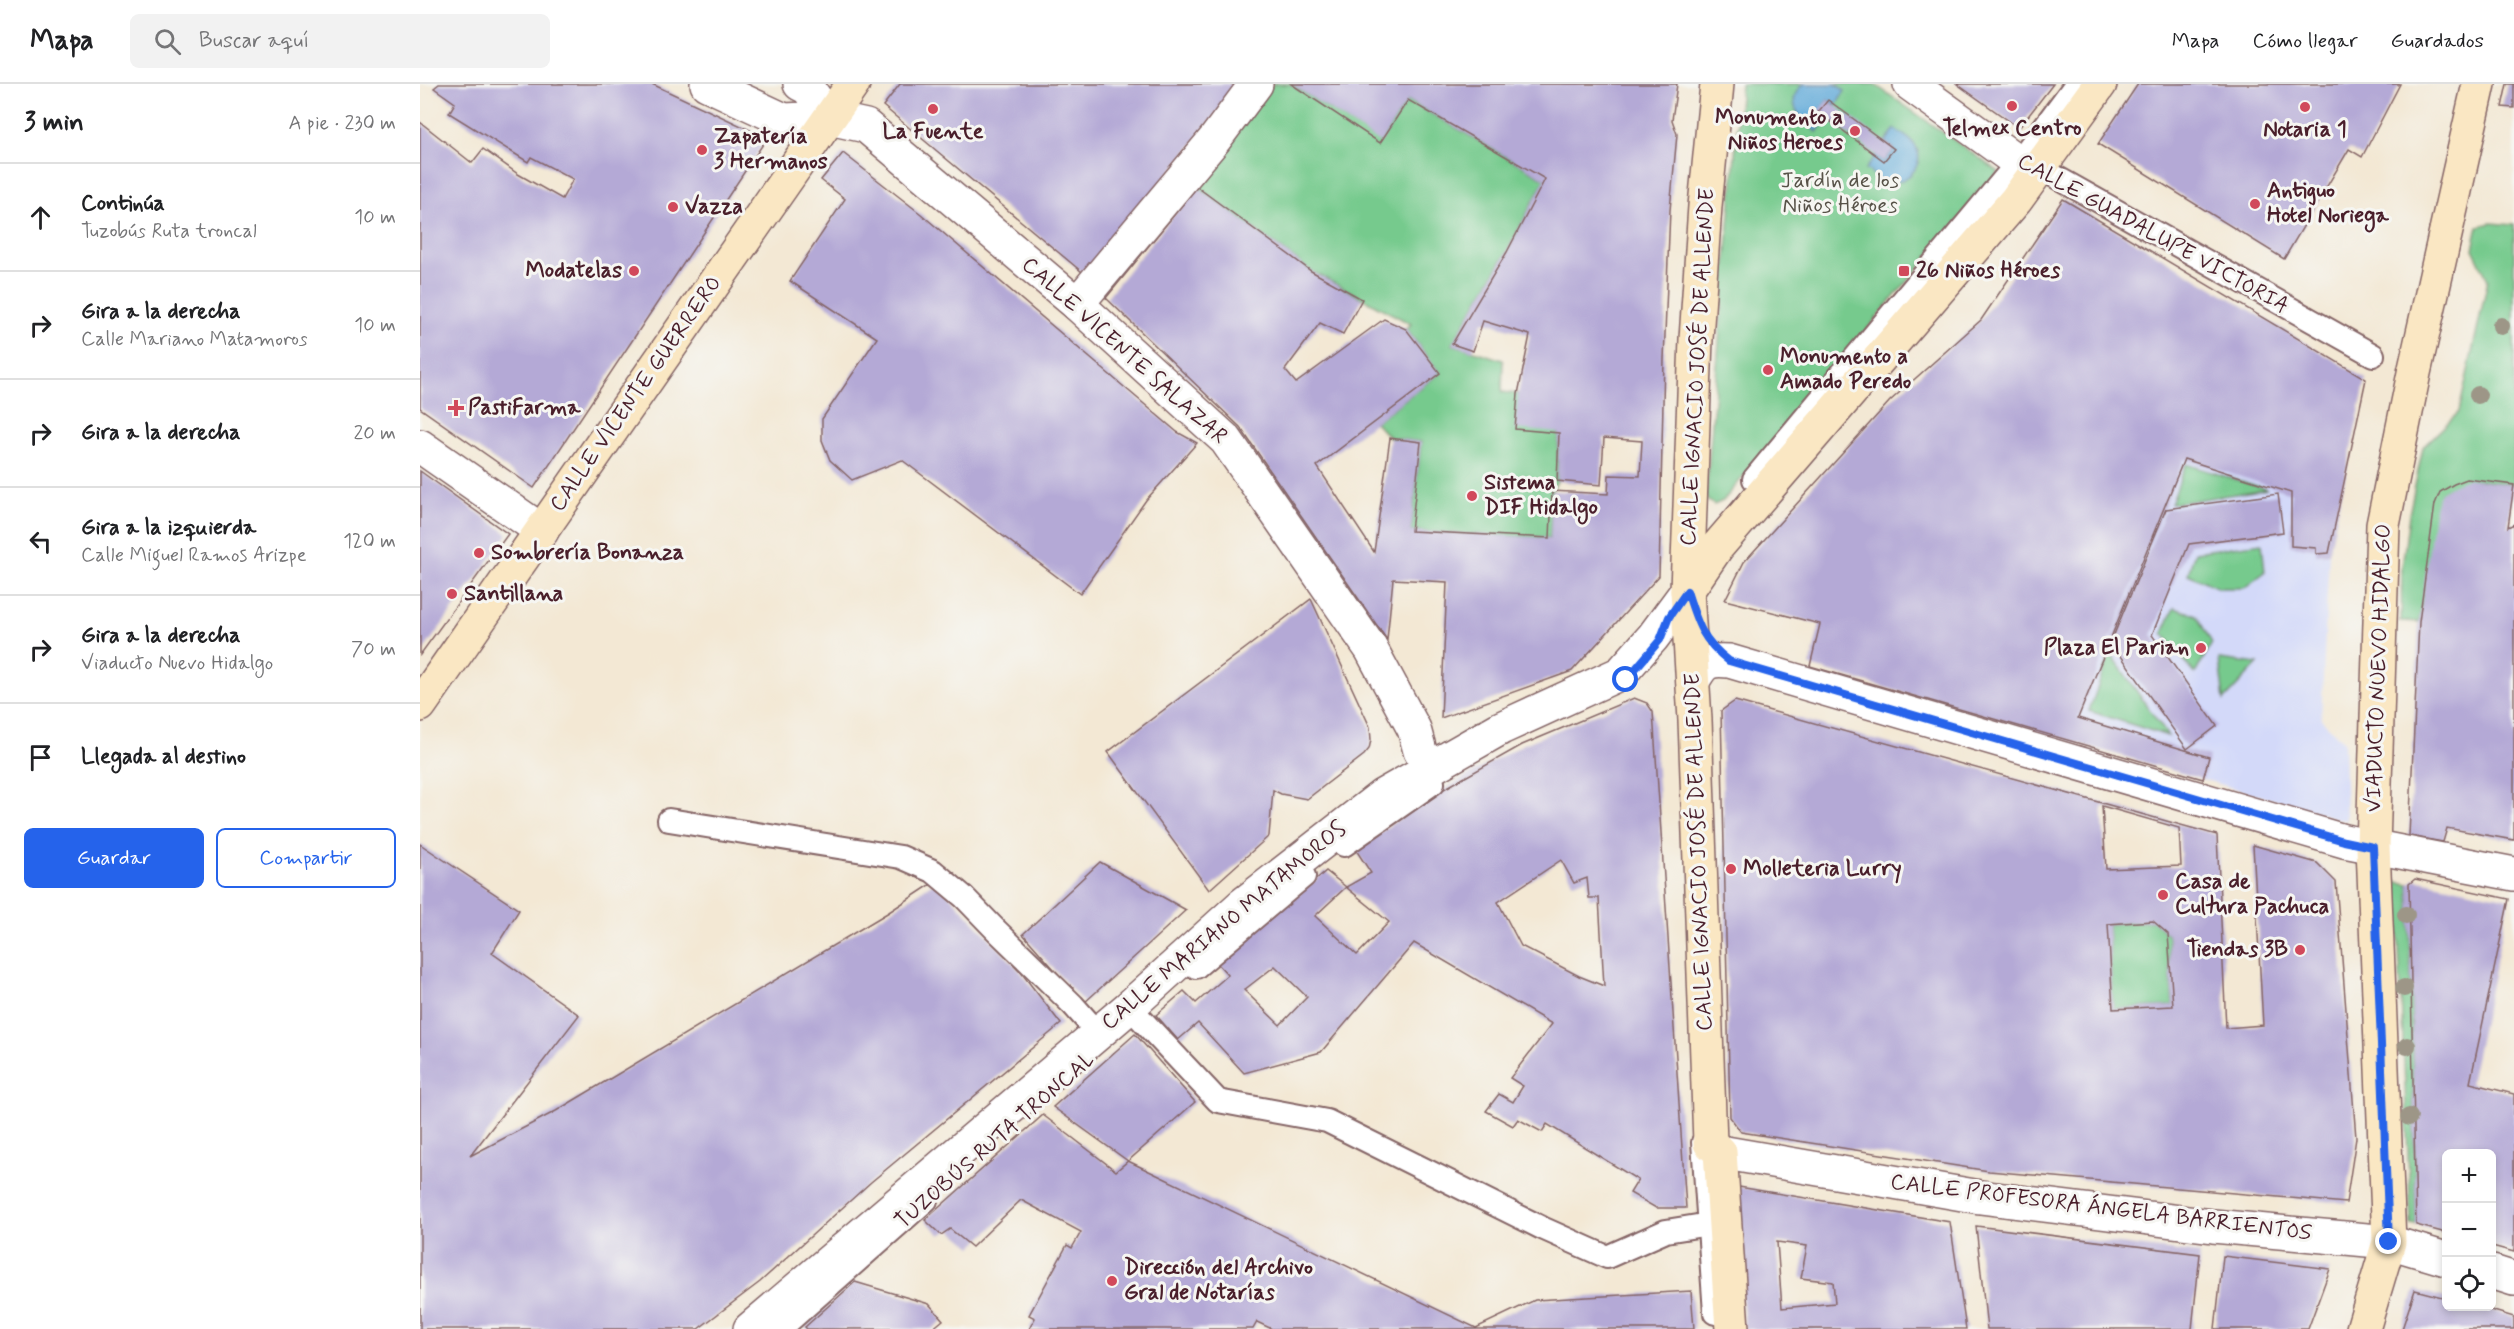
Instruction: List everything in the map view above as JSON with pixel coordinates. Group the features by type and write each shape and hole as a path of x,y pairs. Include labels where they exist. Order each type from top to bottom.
{"street":[{"name":"CALLE VICENTE SALAZAR","path":"707,84 784,120 829,117 866,126 1077,304 1226,440 1371,649 1414,729 1420,751 1431,769"},
{"path":"800,84 808,88 829,117"},
{"name":"CALLE VICENTE GUERRERO","path":"420,705 853,84"},
{"path":"1077,304 1215,139 1256,84"},
{"name":"CALLE IGNACIO JOSÉ DE ALLENDE","path":"1717,84 1696,339 1688,592 1710,1143 1720,1152 1716,1223 1732,1329"},
{"name":"CALLE GUADALUPE VICTORIA","path":"1910,84 2029,165"},
{"name":"CALLE MARIANO MATAMOROS","path":"750,1329 1097,1032 1133,1012 1252,898 1382,796 1502,728 1621,673 1688,592 1717,547 2016,200 2029,165 2100,84"},
{"name":"VIADUCTO NUEVO HIDALGO","path":"2363,1329 2389,1242 2373,847 2383,525 2414,373 2479,84"},
{"path":"420,446 542,531"},
{"path":"1688,592 1702,633 1713,648 1729,661"},
{"path":"1693,681 1702,665 1714,659 1729,661 2334,838 2514,874"},
{"name":"CALLE PROFESORA ÁNGELA BARRIENTOS","path":"1720,1152 1980,1197 2213,1226 2389,1242 2442,1258"},
{"path":"2496,1273 2514,1279"}],"lane":[{"name":"TUZOBÚS RUTA TRONCAL","path":"1716,1329 1716,1223 1678,648 1688,592 1696,523 1708,343 1733,84"},
{"path":"2029,165 2076,84"},
{"name":"CALLE GUADALUPE VICTORIA","path":"2029,165 2373,355"},
{"name":"TUZOBÚS RUTA TRONCAL","path":"782,1328 996,1138 1133,1012 1330,854 1458,766 1504,740 1626,680 1660,640 1688,592"},
{"path":"669,820 901,857 933,871 964,897 1074,1005 1097,1032"},
{"path":"1133,1012 1218,1101 1327,1121 1542,1228 1607,1257 1666,1231 1716,1223"},
{"path":"782,1328 798,1288"}],"shaded area":[{"name":"Plaza El Parian","path":"2167,423 2317,472 2316,554 2329,553 2321,719 2344,742 2346,821 2044,733"}],"green space":[{"path":"1273,84 1291,84 1380,142 1408,100 1545,179 1507,252 1452,344 1503,360 1502,392 1518,394 1559,433 1557,481 1552,491 1550,538 1411,531 1421,442 1390,438 1375,422 1440,373 1406,329 1411,324 1311,271 1197,187"},
{"name":"Jardín de los Niños Héroes","path":"1741,84 1874,84 1999,172 1723,501 1714,505 1707,500 1706,495"},
{"path":"2491,223 2514,225 2514,485 2476,480 2459,483 2440,493 2419,622 2401,621 2402,568 2409,515 2423,447 2459,412 2488,280 2473,249 2478,226"},
{"path":"2186,464 2267,489 2171,504"},
{"path":"2262,543 2265,572 2244,588 2219,588 2188,574 2195,552"},
{"path":"2174,608 2196,615 2212,643 2195,674 2163,633"},
{"path":"2110,653 2168,736 2089,711"},
{"path":"2219,659 2258,664 2224,700"},
{"path":"2396,882 2409,884 2416,1225 2411,1224"},
{"path":"2153,921 2168,934 2173,1006 2113,1009 2108,924"}],"water":[{"path":"1803,84 1835,84 1845,91 1836,105 1828,100 1819,112 1827,118 1817,132 1796,111 1794,98"},
{"path":"1895,129 1914,145 1919,158 1910,175 1892,183 1880,180 1866,169 1876,155 1884,161 1894,149 1885,142"}],"building":[{"path":"439,84 652,84 767,138 534,488 420,408 420,122 472,163 483,149 518,174 562,199 573,179 531,157 528,162 449,113 455,103 434,88"},
{"path":"900,84 1240,84 1088,277 883,106"},
{"path":"1291,84 1677,84 1672,120 1677,134 1670,210 1659,576 1572,671 1441,718 1447,582 1393,579 1387,640 1240,427 1106,298 1197,187 1311,271 1362,299 1343,334 1320,323 1285,370 1296,383 1384,319 1406,329 1440,373 1317,466 1374,552 1390,438 1421,442 1411,531 1550,538 1552,491 1608,494 1609,475 1640,476 1642,441 1604,438 1601,485 1557,481 1559,433 1515,429 1518,394 1530,335 1483,321 1473,351 1452,344 1507,252 1545,179 1408,100 1380,143"},
{"name":"Telmex Centro","path":"1957,84 2053,84 2019,128"},
{"name":"Antiguo Hotel Noriega","path":"2138,84 2400,84 2362,157 2349,149 2284,259 2098,144"},
{"path":"2507,84 2514,84 2514,108 2502,107"},
{"path":"1828,100 1894,149 1884,161 1818,112"},
{"path":"843,153 921,214 1177,432 1197,443 1146,500 1080,594 902,460 852,480 830,460 822,440 822,419 877,338 790,281 845,199 821,180"},
{"path":"2063,199 2366,379 2329,553 2316,554 2316,548 2291,546 2291,493 2184,459 2078,718 2209,757 2203,779 1810,666 1820,624 1725,600 1744,562 1890,401 1981,320"},
{"path":"420,471 508,534 420,655"},
{"path":"2467,479 2514,485 2508,527 2514,524 2514,840 2447,828 2443,842 2409,836 2419,622 2435,504 2440,492"},
{"path":"2278,494 2283,532 2189,544 2152,635 2217,726 2187,749 2111,642 2166,509"},
{"path":"1311,599 1370,727 1369,749 1307,799 1281,794 1273,790 1269,836 1209,890 1108,752"},
{"path":"1634,698 1647,703 1653,712 1686,1208 1656,1208 1630,1193 1638,1180 1547,1124 1542,1132 1518,1119 1513,1126 1486,1111 1499,1094 1513,1102 1523,1086 1510,1078 1552,1024 1414,943 1321,1052 1244,1073 1198,1023 1178,1040 1156,1015 1184,991 1196,1003 1228,975 1217,963 1326,871 1346,887 1371,873 1356,850 1428,798 1522,745","holes":["1561,860 1574,883 1587,878 1589,898 1599,898 1604,986 1579,976 1521,946 1498,902","1346,887 1389,922 1357,955 1315,916","1275,966 1307,997 1280,1025 1244,990"]},
{"path":"1735,701 2217,835 2226,1028 2263,1025 2253,845 2317,863 2336,882 2356,1138 2346,1203 1989,1171 1741,1132 1730,1117 1721,711","holes":["2102,806 2179,828 2181,866 2106,869","2153,921 2168,934 2173,1006 2113,1009 2108,924"]},
{"path":"420,844 519,910 492,953 579,1015 470,1156 556,1111 889,912 936,881 1020,971 1061,1024 871,1182 760,1282 698,1329 420,1329"},
{"path":"1100,862 1186,910 1084,1003 1023,934"},
{"path":"2415,879 2509,899 2470,1083 2514,1094 2514,1252 2496,1247 2496,1149 2442,1149 2442,1232 2416,1225 2409,884"},
{"path":"1135,1034 1195,1102 1128,1161 1053,1107"},
{"path":"1043,1115 1116,1171 1128,1161 1476,1328 1535,1300 1691,1291 1694,1329 1272,1329 1257,1322 1253,1329 1029,1329 1035,1318 1029,1315 1067,1245 1072,1248 1081,1232 1021,1200 972,1247 950,1229 941,1235 925,1220"},
{"path":"1733,1186 1950,1222 1966,1329 1745,1329","holes":["1777,1242 1807,1246 1801,1278 1833,1282 1835,1303 1782,1308"]},
{"path":"1976,1226 2200,1254 2192,1329 1987,1329"},
{"path":"2223,1256 2330,1269 2308,1329 2215,1329"},
{"path":"855,1282 929,1304 943,1320 932,1329 807,1329 805,1327"},
{"path":"2415,1290 2442,1297 2442,1311 2494,1311 2514,1317 2514,1329 2402,1329"}],"place":[{"name":"Telmex Centro","path":"2012,106"},
{"name":"Notaria 1","path":"2305,107"},
{"name":"La Fuente","path":"933,109"},
{"name":"Monumento a Niños Heroes","path":"1855,131"},
{"name":"Zapatería 3 Hermanos","path":"702,150"},
{"name":"Antiguo Hotel Noriega","path":"2255,204"},
{"name":"Vazza","path":"673,207"},
{"name":"Modatelas","path":"634,271"},
{"name":"26 Niños Héroes","path":"1904,271"},
{"name":"Monumento a Amado Peredo","path":"1768,370"},
{"name":"PastiFarma","path":"456,408"},
{"name":"Sistema DIF Hidalgo","path":"1472,496"},
{"name":"Sombrería Bonanza","path":"479,553"},
{"name":"Santillana","path":"452,594"},
{"name":"Plaza El Parian","path":"2201,648"},
{"name":"Molleteria Lurry","path":"1731,869"},
{"name":"Casa de Cultura Pachuca","path":"2163,895"},
{"name":"Tiendas 3B","path":"2300,950"},
{"name":"Dirección del Archivo Gral de Notarías","path":"1112,1281"}],"route":[{"path":"1626,680 1660,640 1669,617 1687,591 1702,633 1713,648 1729,661 2344,841 2373,847 2389,1242"}]}
